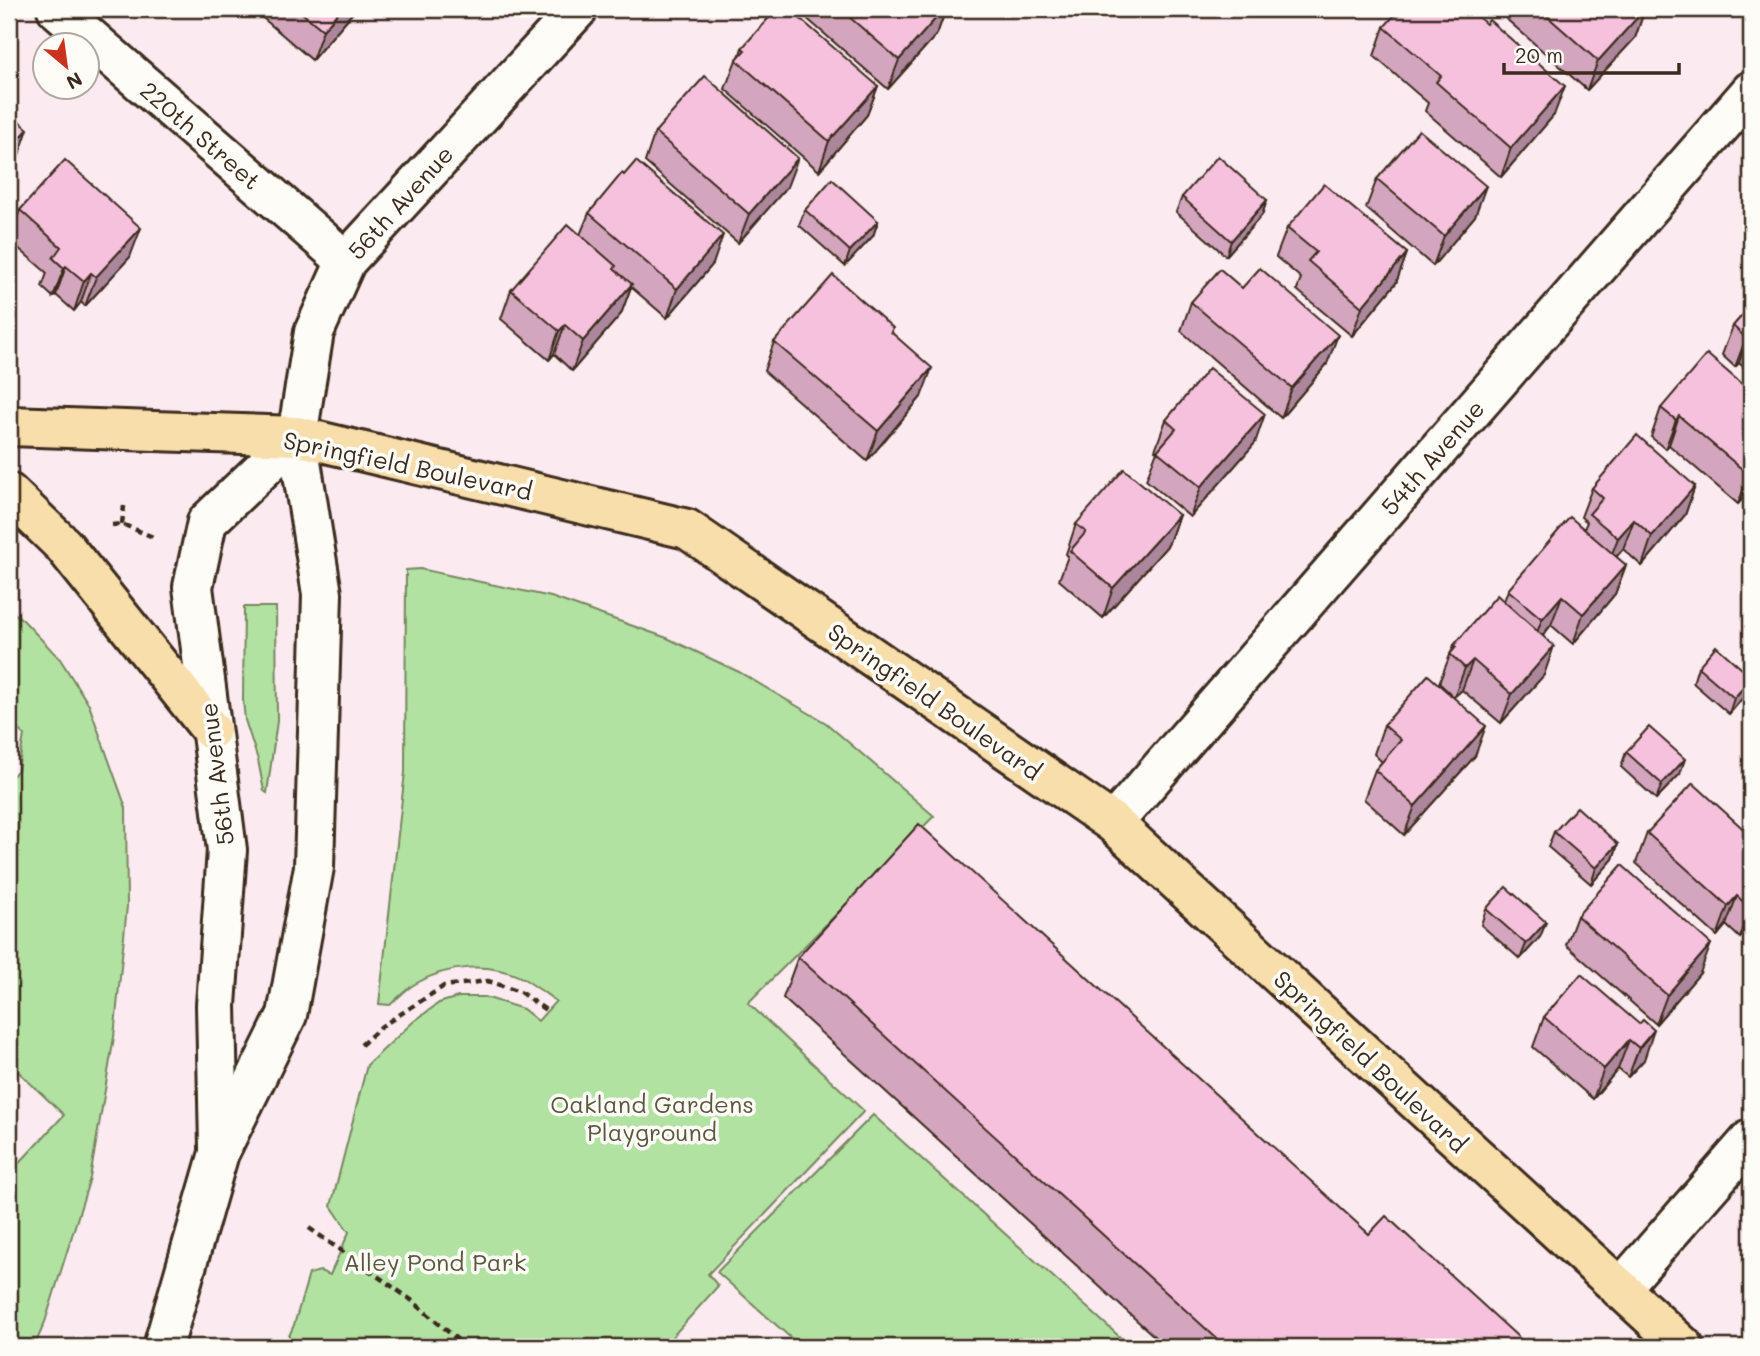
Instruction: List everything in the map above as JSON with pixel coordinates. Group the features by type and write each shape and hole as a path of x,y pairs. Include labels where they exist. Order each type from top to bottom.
{"main road":[{"name":"Springfield Boulevard","path":"9,426 297,436 687,529 1113,823 1684,1347"},
{"path":"9,493 63,545 211,730"}],"street":[{"name":"220th Street","path":"57,9 346,261"},
{"name":"56th Avenue","path":"163,1347 219,1153 288,1015 314,867 323,594 297,436 314,332 346,261 578,9"},
{"name":"54th Avenue","path":"1113,823 1751,91"},
{"name":"56th Avenue","path":"219,1153 216,1005 227,850 193,587 207,522 297,436"},
{"path":"1620,1289 1751,1139"}],"path":[{"path":"124,506 122,524 153,537"},
{"path":"361,1045 382,1026 444,986 488,981 520,992 547,1011"},
{"path":"309,1227 410,1299 466,1347"}],"green space":[{"path":"420,569 551,597 667,638 739,672 826,723 934,816 748,1003 864,1111 708,1274 718,1286 663,1347 284,1347 294,1325 309,1274 320,1271 330,1275 349,1232 331,1206 367,1065 413,1022 439,1003 458,997 485,997 523,1009 538,1021 556,1001 511,973 469,968 455,969 428,978 408,988 390,1005 379,1004 405,772 406,570"},
{"path":"244,607 276,607 277,721 267,793 264,791 258,760 245,720"},
{"path":"9,609 60,659 89,705 126,808 127,906 114,1037 90,1178 45,1322 34,1347 9,1347 9,1174 64,1115 9,1063 9,780 18,770 24,735 9,721"},
{"path":"873,1115 1131,1347 801,1347 717,1272"}],"building":[{"path":"297,9 341,9 323,30"},
{"path":"780,9 789,9 878,86 829,141 736,60 745,50 742,48 773,13 776,14"},
{"path":"840,9 944,9 899,60"},
{"path":"1400,9 1469,9 1486,24 1489,20 1565,86 1511,148 1436,82 1441,76 1384,27"},
{"path":"1539,9 1645,9 1598,61"},
{"path":"705,76 798,158 749,214 655,132"},
{"path":"9,112 28,129 9,151"},
{"path":"1419,130 1486,186 1444,236 1377,179"},
{"path":"1218,156 1267,200 1231,241 1182,197"},
{"path":"65,160 141,228 96,277 91,273 84,281 53,258 61,247 20,210"},
{"path":"636,161 723,235 677,289 589,213 622,173 624,175"},
{"path":"832,179 878,221 850,251 805,210"},
{"path":"1324,184 1407,253 1362,307 1308,261 1316,252 1287,228"},
{"path":"568,224 616,266 614,269 632,284 583,341 565,325 559,331 511,290"},
{"path":"1260,268 1338,335 1292,388 1191,302 1220,269 1242,288"},
{"path":"833,275 893,328 891,332 932,368 878,431 774,342"},
{"path":"1751,305 1751,335 1746,338 1733,326"},
{"path":"1707,354 1751,392 1749,475 1679,416 1676,420 1661,408"},
{"path":"1209,368 1265,414 1201,487 1157,451 1176,429 1166,420"},
{"path":"1637,435 1695,486 1652,536 1634,520 1618,538 1589,514 1603,498 1592,488"},
{"path":"1124,469 1179,515 1113,588 1070,551 1086,532 1076,524"},
{"path":"1570,517 1626,565 1583,614 1562,596 1542,619 1508,590"},
{"path":"1497,595 1554,646 1512,694 1473,660 1465,668 1450,654 1456,647 1454,645"},
{"path":"1716,646 1751,677 1734,698 1698,667"},
{"path":"1428,675 1486,726 1415,806 1375,770 1401,740 1384,725"},
{"path":"1649,727 1685,759 1662,784 1626,752"},
{"path":"1693,783 1751,836 1751,909 1737,896 1728,906 1647,833"},
{"path":"1577,807 1618,844 1596,868 1554,832"},
{"path":"919,824 1369,1234 1386,1216 1529,1347 1226,1347 798,957"},
{"path":"1622,865 1711,944 1667,995 1577,916"},
{"path":"1506,887 1546,922 1526,944 1486,909"},
{"path":"1581,974 1639,1024 1643,1020 1654,1030 1639,1048 1629,1040 1604,1069 1544,1017"}],"park label":[{"name":"Oakland Gardens Playground","path":"652,1117"},
{"name":"Alley Pond Park","path":"435,1261"}]}
